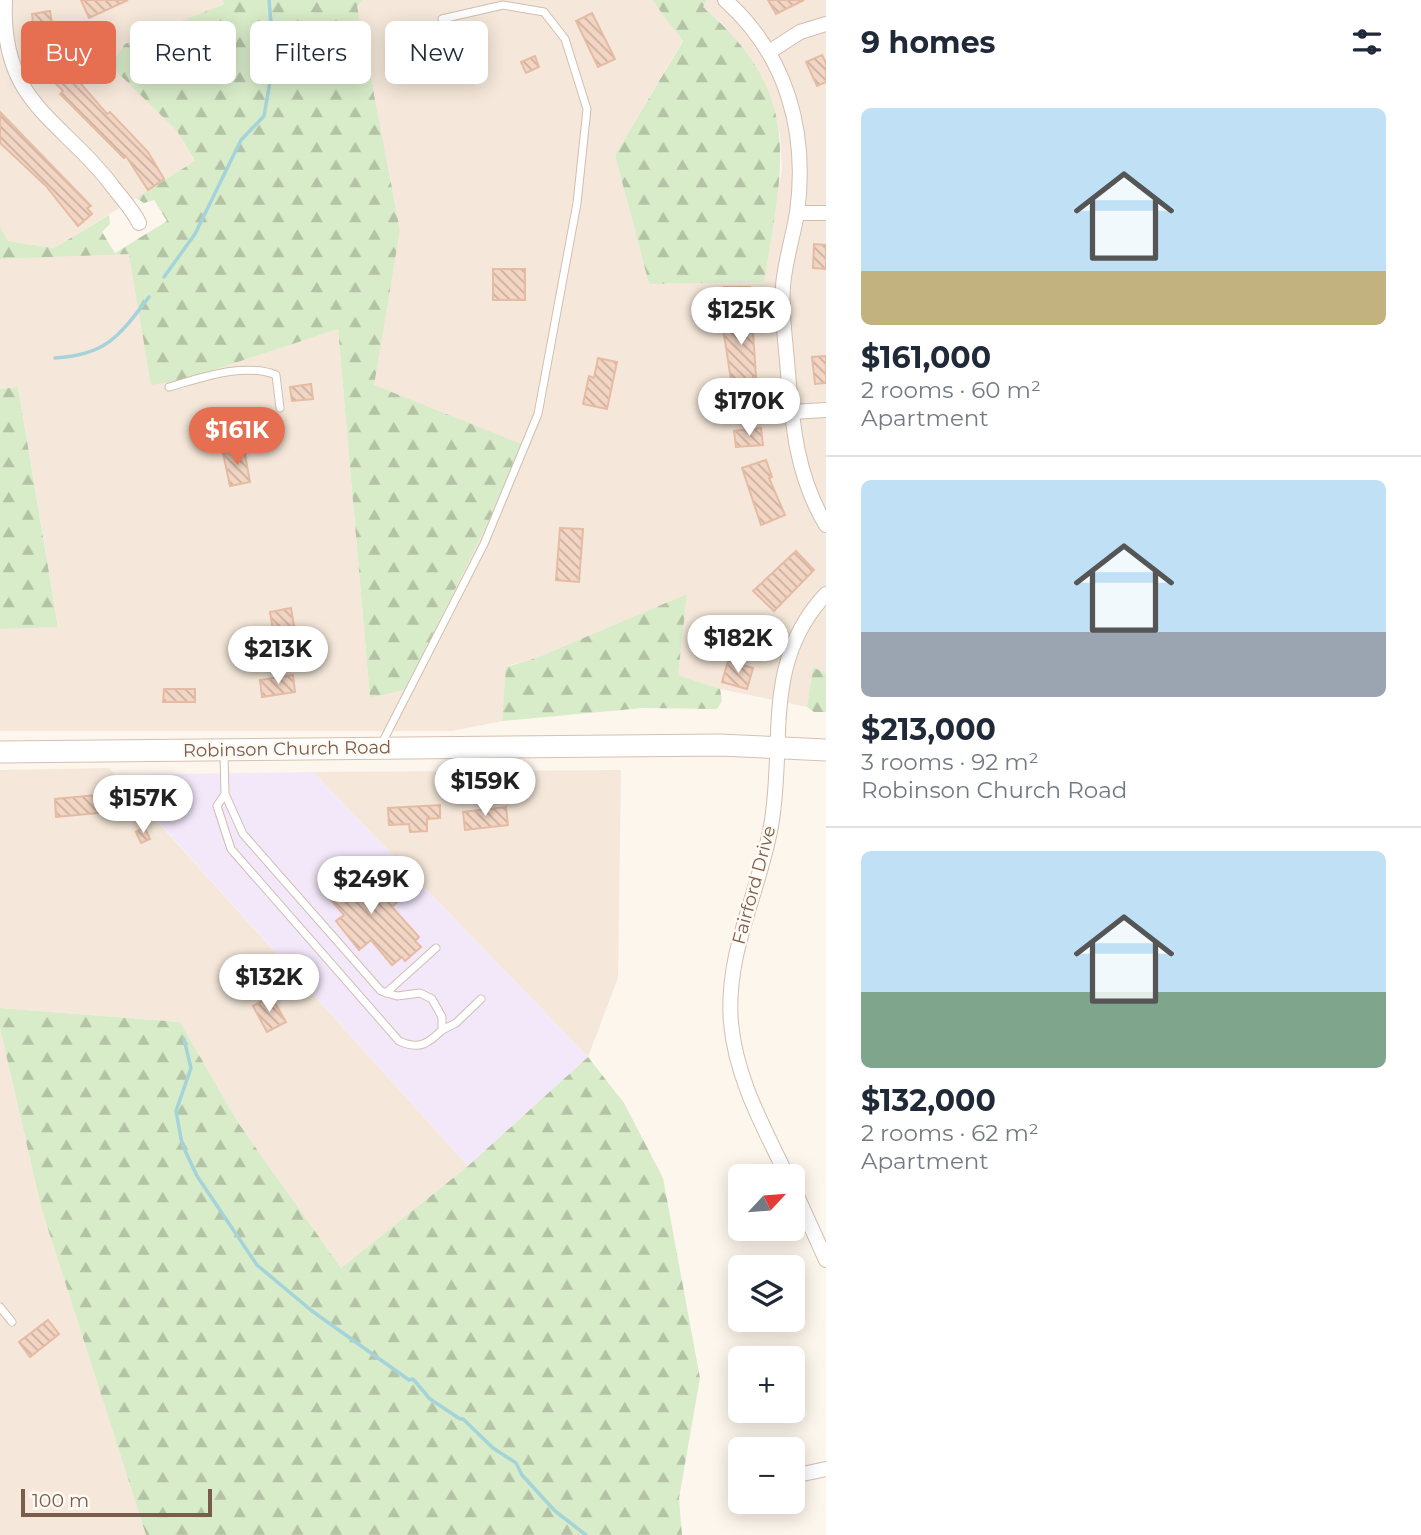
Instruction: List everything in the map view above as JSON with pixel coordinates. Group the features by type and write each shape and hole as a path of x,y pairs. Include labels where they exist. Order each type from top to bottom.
{"street":[{"path":"5,0 6,51 23,92 109,181 139,223"},
{"path":"725,0 746,18 769,52 792,99 800,139 797,213 783,287 791,412 802,475 826,525"},
{"path":"769,52 800,32 826,24"},
{"path":"797,213 826,213"},
{"path":"791,412 826,410"},
{"name":"Fairford Drive","path":"782,1164 741,1074 733,1040 730,1004 736,951 771,829 783,674 804,620 826,594"},
{"name":"Robinson Church Road","path":"0,752 719,745 826,750"},
{"path":"805,1212 826,1260"},
{"path":"810,1223 826,1218"},
{"path":"805,1473 826,1469"}],"lane":[{"path":"379,748 484,544 538,414 577,203 587,108 565,39 544,12 503,5 442,19"},
{"path":"169,387 203,377 264,370 276,375 280,408"},
{"path":"224,750 225,794 248,841 364,973 386,993 397,996 420,993 432,999 443,1017 442,1030"},
{"path":"225,794 217,806 230,849 399,1041 420,1047 456,1023 481,999"},
{"path":"386,993 436,948"},
{"path":"0,1307 12,1322"}],"shaded area":[{"path":"0,0 223,0 224,3 190,21 130,21 130,53 116,61 116,21 21,21 21,84 116,84 116,70 177,131 195,162 54,248 8,241 0,226"},
{"path":"363,0 652,0 683,40 615,155 649,284 764,281 782,167 780,135 773,104 724,25 703,7 707,0 826,0 826,674 813,668 807,707 720,689 678,675 687,594 536,658 507,666 502,721 452,731 0,731 0,629 58,626 18,387 0,389 0,259 130,253 186,379 338,329 370,698 405,690 373,385 400,230 371,82 371,21 359,21 356,5"},
{"path":"109,768 468,1166 341,1268 239,1124 180,1022 0,1008 0,770"},
{"path":"621,770 618,978 588,1057 313,772"},
{"path":"313,772 588,1057 468,1166 116,775"},
{"path":"0,1028 41,1207 146,1535 0,1535"}],"green space":[{"path":"223,0 363,0 357,6 360,21 250,21 250,84 371,84 371,79 400,230 374,385 526,446 405,690 370,698 338,329 186,379 151,385 129,254 0,259 0,226 8,241 54,248 109,215 110,224 102,232 115,253 167,221 154,200 144,203 136,198 195,161 177,131 116,71 116,57 125,44 130,42 130,84 236,84 236,21 182,21 224,4"},
{"path":"652,0 707,0 703,7 736,39 758,70 772,102 779,133 780,166 764,282 649,284 615,155 683,41"},
{"path":"18,387 58,627 0,629 0,389"},
{"path":"687,594 678,675 720,689 722,701 717,709 643,708 502,721 506,667 536,658"},
{"path":"813,667 826,674 826,712 814,712 807,707"},
{"path":"0,1008 180,1022 239,1124 341,1268 468,1166 588,1057 624,1103 663,1178 700,1378 679,1498 682,1535 146,1535 41,1207 0,1028"}],"building":[{"path":"81,0 128,0 89,18"},
{"path":"768,0 804,0 776,14"},
{"path":"50,11 52,21 33,21 32,14"},
{"path":"592,13 615,59 598,67 576,21"},
{"path":"822,55 826,63 826,82 817,86 806,62"},
{"path":"535,56 539,67 526,73 521,62"},
{"path":"56,84 81,84 107,114 110,112 148,152 164,179 148,190 126,156 124,158 60,94 63,91"},
{"path":"0,112 91,206 87,208 92,214 78,226 46,186 0,143"},
{"path":"814,244 826,245 826,269 813,268"},
{"path":"493,269 525,269 525,300 493,300"},
{"path":"724,287 750,287 756,377 753,377 760,407 736,412 722,322 726,322"},
{"path":"826,356 826,383 815,384 812,357"},
{"path":"598,358 617,362 607,409 583,404 589,376 594,378"},
{"path":"311,384 313,399 292,401 290,387"},
{"path":"761,428 763,445 736,447 734,431"},
{"path":"244,449 250,482 230,486 223,453"},
{"path":"766,460 772,477 769,478 785,515 761,525 742,468"},
{"path":"560,528 583,529 579,582 556,580"},
{"path":"796,551 814,570 774,611 753,591"},
{"path":"291,608 294,626 273,630 270,612"},
{"path":"743,622 766,631 759,648 736,639"},
{"path":"728,661 753,668 747,689 722,682"},
{"path":"293,675 295,692 262,697 260,680"},
{"path":"164,689 195,689 195,702 163,702"},
{"path":"107,794 109,812 56,817 55,799"},
{"path":"440,805 440,818 427,819 427,831 410,832 409,824 389,825 388,808"},
{"path":"506,807 508,825 465,830 463,812"},
{"path":"144,827 150,839 141,843 136,832"},
{"path":"349,863 372,889 379,882 397,902 392,907 419,937 415,941 421,947 405,961 402,957 392,965 371,940 359,950 336,921 344,915 323,891 328,887 325,884"},
{"path":"271,996 286,1022 267,1032 253,1006"},
{"path":"48,1320 59,1334 30,1357 19,1342"}],"waterway":[{"path":"164,277 195,234 241,140 264,116 274,59 269,0"},
{"path":"55,358 100,348 120,333 149,297"},
{"path":"184,1039 191,1068 176,1111 182,1144 197,1176 257,1265 312,1311 409,1380 413,1379 430,1399 463,1419 493,1448 516,1463 522,1475 555,1511 586,1535"}]}
